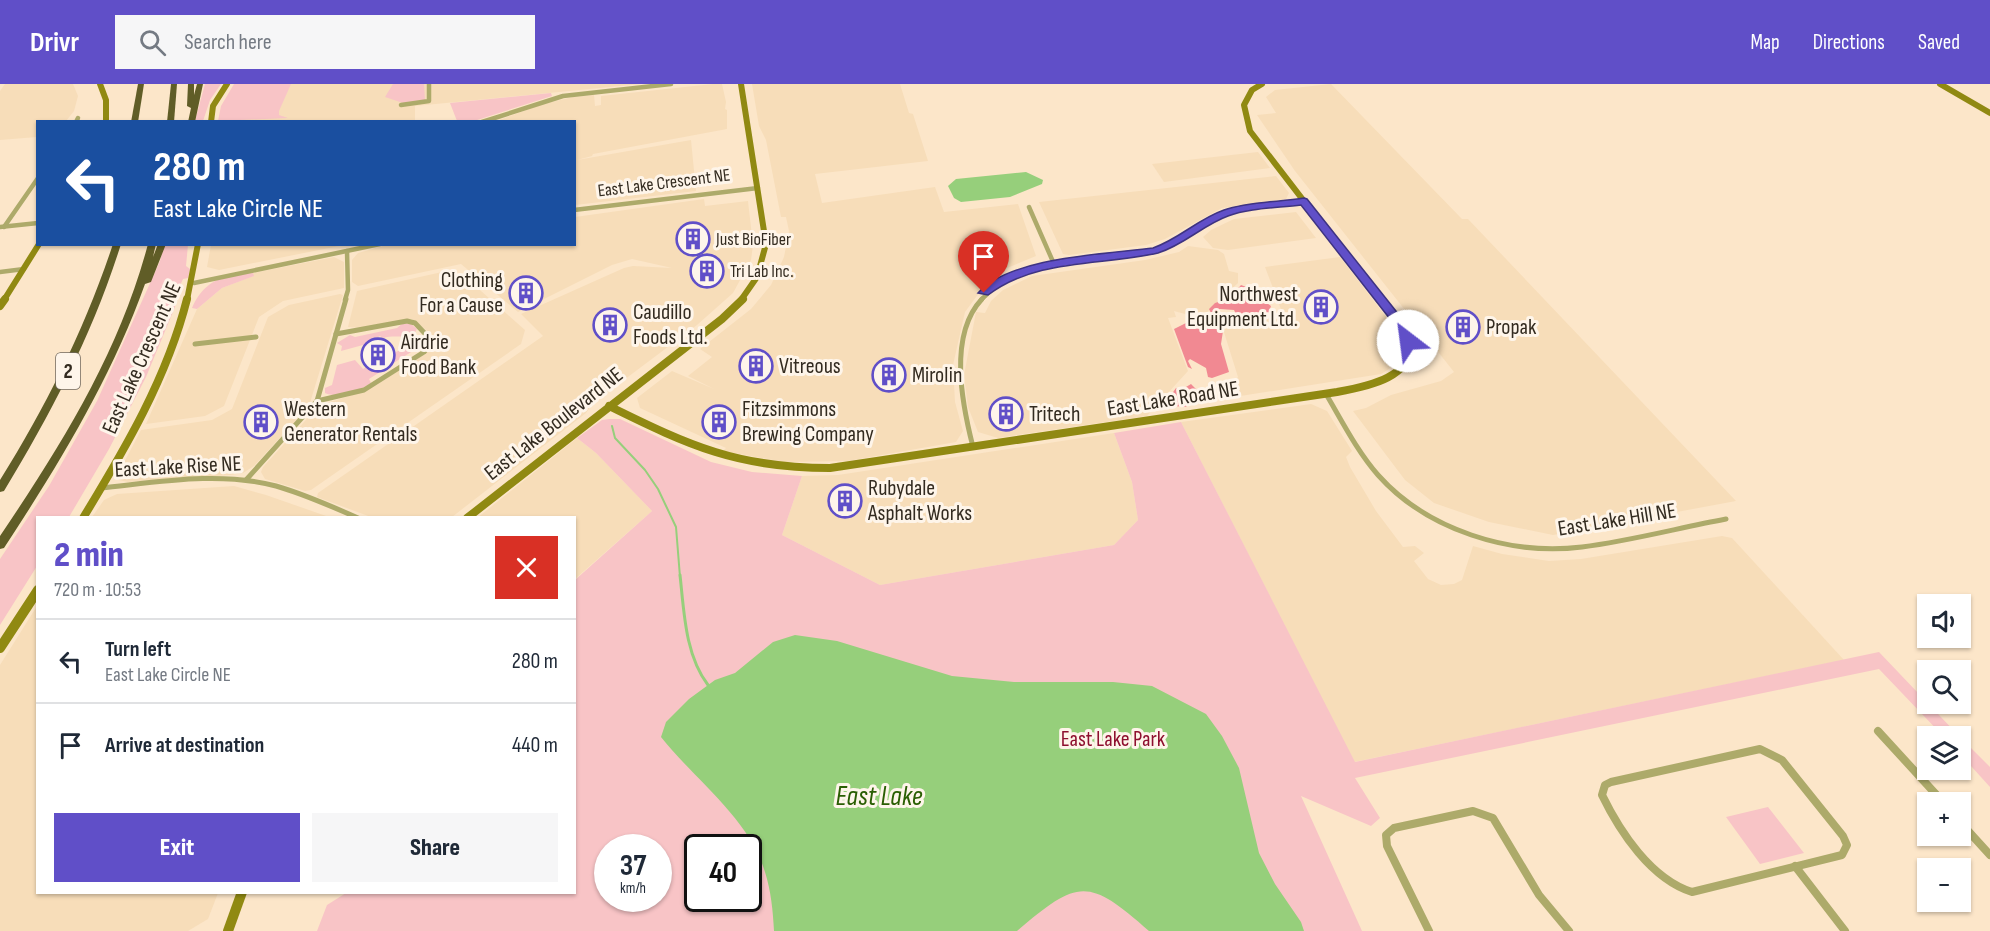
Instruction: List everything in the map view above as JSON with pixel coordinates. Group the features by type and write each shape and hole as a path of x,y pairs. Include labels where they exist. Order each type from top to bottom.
{"highway":[{"path":"134,120 135,84"},
{"path":"135,111 141,84"},
{"path":"170,120 174,84"},
{"path":"190,120 191,84"},
{"path":"191,120 200,84"},
{"name":"2","path":"0,488 67,372 99,304 116,246"},
{"name":"2","path":"0,545 55,460 125,325 151,246"},
{"path":"125,325 148,281 161,246"}],"main road":[{"name":"East Lake Boulevard NE","path":"609,406 722,319 753,285 763,264 766,248 741,84"}],"street":[{"path":"100,84 106,100 106,120"},
{"path":"211,120 213,106 227,84"},
{"path":"401,105 429,101 429,84"},
{"path":"488,120 563,96 671,84"},
{"name":"East Lake Road NE","path":"609,406 701,450 763,466 830,468 1326,394 1373,386 1393,377 1403,368 1408,358 1408,341 1403,327 1247,125 1244,105 1252,90 1262,84"},
{"path":"1940,84 1990,112"},
{"path":"2,227 36,181"},
{"name":"East Lake Crescent NE","path":"576,210 758,188"},
{"path":"973,447 959,390 959,365 971,310 984,293 1001,279 1021,271 1054,264 1154,250 1173,245 1208,221 1228,212 1304,201"},
{"path":"1029,207 1054,264"},
{"path":"2,227 36,223"},
{"path":"0,306 38,246"},
{"path":"194,283 198,246"},
{"name":"East Lake Crescent NE","path":"84,516 101,488 163,366 194,283 371,246"},
{"path":"246,480 317,401 348,290 347,251"},
{"path":"0,272 24,269"},
{"path":"317,401 364,390 424,352 433,342 415,323 407,321 336,334"},
{"path":"195,344 256,337"},
{"name":"East Lake Hill NE","path":"1326,394 1365,457 1394,490 1428,516 1478,537 1507,545 1560,548 1590,546 1726,519"},
{"name":"East Lake Boulevard NE","path":"470,516 609,406"},
{"name":"East Lake Rise NE","path":"101,488 202,480 246,480 297,493 353,516"},
{"path":"0,648 36,593"},
{"path":"1878,731 1934,792"},
{"path":"1753,750 1768,751 1782,760 1843,836 1847,845 1842,855 1795,866 1692,892 1682,890 1670,883 1637,847 1605,802 1603,789 1611,782 1753,750"},
{"path":"1429,931 1387,846 1386,835 1394,828 1473,811 1493,818 1539,895 1569,931"},
{"path":"1971,834 1990,855"},
{"path":"1795,866 1845,931"},
{"path":"228,931 241,894"}],"shaded area":[{"path":"5,84 73,84 78,96 74,111 67,120 36,120 36,137 0,140 0,91"},
{"path":"243,84 640,84 415,106 415,120 232,120"},
{"path":"722,84 727,110 727,129 593,154 577,160 691,140 696,191 576,205 576,120 499,120 543,104 573,97 594,95 595,106 601,105 601,96"},
{"path":"752,84 900,84 909,113 913,114 928,161 815,174 822,203 935,187 944,212 1018,204 1036,256 988,276 988,281 981,285 982,289 965,312 953,365 955,402 963,431 956,442 848,461 784,462 723,451 726,448 640,408 637,398 672,371 714,389 688,376 712,357 700,349 751,309 771,285 784,257 789,231 786,217 781,217 766,140 759,126"},
{"path":"1331,84 1462,219 1468,219 1736,501 1553,535 1489,522 1434,503 1405,480 1353,411 1366,408 1391,395 1441,381 1454,372 1295,171 1257,115 1276,113 1266,97 1275,90"},
{"path":"1258,152 1270,168 1164,182 1152,164"},
{"path":"1276,176 1289,193 1286,199 1222,208 1165,239 1146,245 1069,255 1063,254 1039,202"},
{"path":"704,199 705,206 748,201 753,245 751,260 733,293 697,325 592,404 586,413 453,516 368,516 317,497 318,493 543,336 521,314 624,268 633,266 672,268 632,259 612,265 518,312 461,264 358,286 352,282 352,260 358,253 383,246 576,246 576,217"},
{"path":"1296,212 1316,238 1228,250 1213,248 1203,237 1211,230 1234,219"},
{"path":"211,246 339,246 219,270 207,267"},
{"path":"1188,246 1218,250 1224,254 1229,271 1238,273 1238,283 1205,314 1196,317 1174,311 1176,317 1168,318 1188,371 1147,416 998,438 978,432 968,407 964,375 976,312 985,313 991,301 1003,290 1032,276 1145,260 1179,252"},
{"path":"334,257 344,262 344,288 283,301 259,317 224,406 205,416 146,424 197,309 222,288 253,276 253,273"},
{"path":"1340,257 1397,331 1400,347 1397,359 1389,369 1381,374 1215,400 1238,377 1223,329 1282,312 1265,267"},
{"path":"442,272 463,275 525,330 521,344 311,490 305,491 265,479 261,472 263,467 314,411 327,403 368,390 431,350 436,343 435,337 412,319 361,328 348,327 357,291"},
{"path":"1241,285 1268,295 1269,299 1264,301 1271,306 1269,312 1257,317 1237,316 1234,310 1220,309 1211,313 1209,309 1215,303 1230,298"},
{"path":"343,295 309,406 254,466 243,473 230,475 128,482 119,480 118,474 141,430 212,420 232,409 268,317 289,305"},
{"path":"1219,321 1223,331 1221,344 1229,372 1212,378 1208,377 1206,368 1190,359 1188,361 1192,369 1188,367 1174,329 1188,322"},
{"path":"1191,384 1197,390 1210,395 1185,407 1164,405 1176,388 1181,390"},
{"path":"1311,404 1327,411 1352,451 1346,457 1350,467 1376,511 1403,547 1415,546 1424,553 1414,561 1428,579 1441,585 1454,584 1462,580 1473,546 1502,554 1549,561 1581,559 1722,536 1732,538 1844,660 1354,762 1181,422"},
{"path":"1114,433 1132,482 1138,520 1114,545 880,585 782,535 802,476 838,475"},
{"path":"577,438 596,453 652,511 576,578 576,516 480,516"},
{"path":"234,486 326,516 93,516 104,500 117,494"},
{"path":"36,608 36,894 218,894 208,919 188,931 0,931 0,665"}],"green space":[{"path":"205,84 221,84 210,100 203,120 195,120"},
{"path":"234,84 291,84 279,111 279,115 288,118 218,120 221,106"},
{"path":"393,84 424,84 425,100 403,103 385,97"},
{"path":"551,93 552,96 477,120 457,120 450,103"},
{"path":"164,246 188,246 186,266 190,269 188,278 183,279 176,294 175,307 146,377 109,449 70,516 36,516 36,568 0,625 0,559 49,486 97,401 160,261"},
{"path":"242,273 253,273 254,276 222,288 197,309 192,308 196,299 215,281"},
{"path":"403,323 411,324 417,329 411,335 383,338 380,336 363,345 341,351 342,346 337,343 350,335 355,337 397,328"},
{"path":"428,339 428,346 421,350 416,349 384,369 377,363 420,340"},
{"path":"355,360 363,369 374,363 383,370 369,379 371,383 361,389 342,395 325,393 325,388 332,385 337,365"},
{"name":"East Lake Park","path":"620,419 711,462 752,472 802,476 782,535 880,585 1114,545 1138,520 1132,482 1114,433 1181,422 1355,762 1879,652 1917,692 1917,709 1879,669 1355,778 1380,818 1371,826 1301,796 1362,931 317,931 327,905 344,894 576,894 576,579 652,511 596,453 577,438 602,420"},
{"name":"East Lake Park","path":"1922,714 1938,714 1949,726 1933,726"},
{"path":"1971,748 1990,767 1990,787 1971,766"},
{"path":"1768,807 1804,853 1760,864 1726,817"}],"water":[{"path":"1026,172 1043,180 1042,184 1010,197 961,202 954,198 948,186 956,179"},
{"name":"East Lake","path":"795,635 837,641 952,676 1014,682 1113,682 1152,686 1206,714 1222,736 1239,768 1259,853 1275,884 1301,922 1304,931 1149,931 1111,901 1097,894 1083,891 1069,894 1055,901 1017,931 774,931 771,901 762,864 762,834 747,834 661,737 666,722 689,699 715,680 735,673 773,642"}],"waterway":[{"path":"612,426 615,438 645,470 658,489 676,527 680,577"},
{"path":"680,575 690,647 700,673 708,685"}],"place":[{"name":"Just BioFiber","path":"693,239"},
{"name":"Tri Lab Inc.","path":"707,271"},
{"name":"Clothing For a Cause","path":"526,293"},
{"name":"Northwest Equipment Ltd.","path":"1321,307"},
{"name":"Caudillo Foods Ltd.","path":"610,325"},
{"name":"Propak","path":"1463,327"},
{"name":"Airdrie Food Bank","path":"378,355"},
{"name":"Vitreous","path":"756,366"},
{"name":"Mirolin","path":"889,375"},
{"name":"Tritech","path":"1006,414"},
{"name":"Western Generator Rentals","path":"261,422"},
{"name":"Fitzsimmons Brewing Company","path":"719,422"},
{"name":"Rubydale Asphalt Works","path":"845,501"}],"route":[{"path":"984,293 1001,279 1034,267 1154,250 1173,245 1208,221 1228,212 1304,201 1403,327 1408,341"}]}
